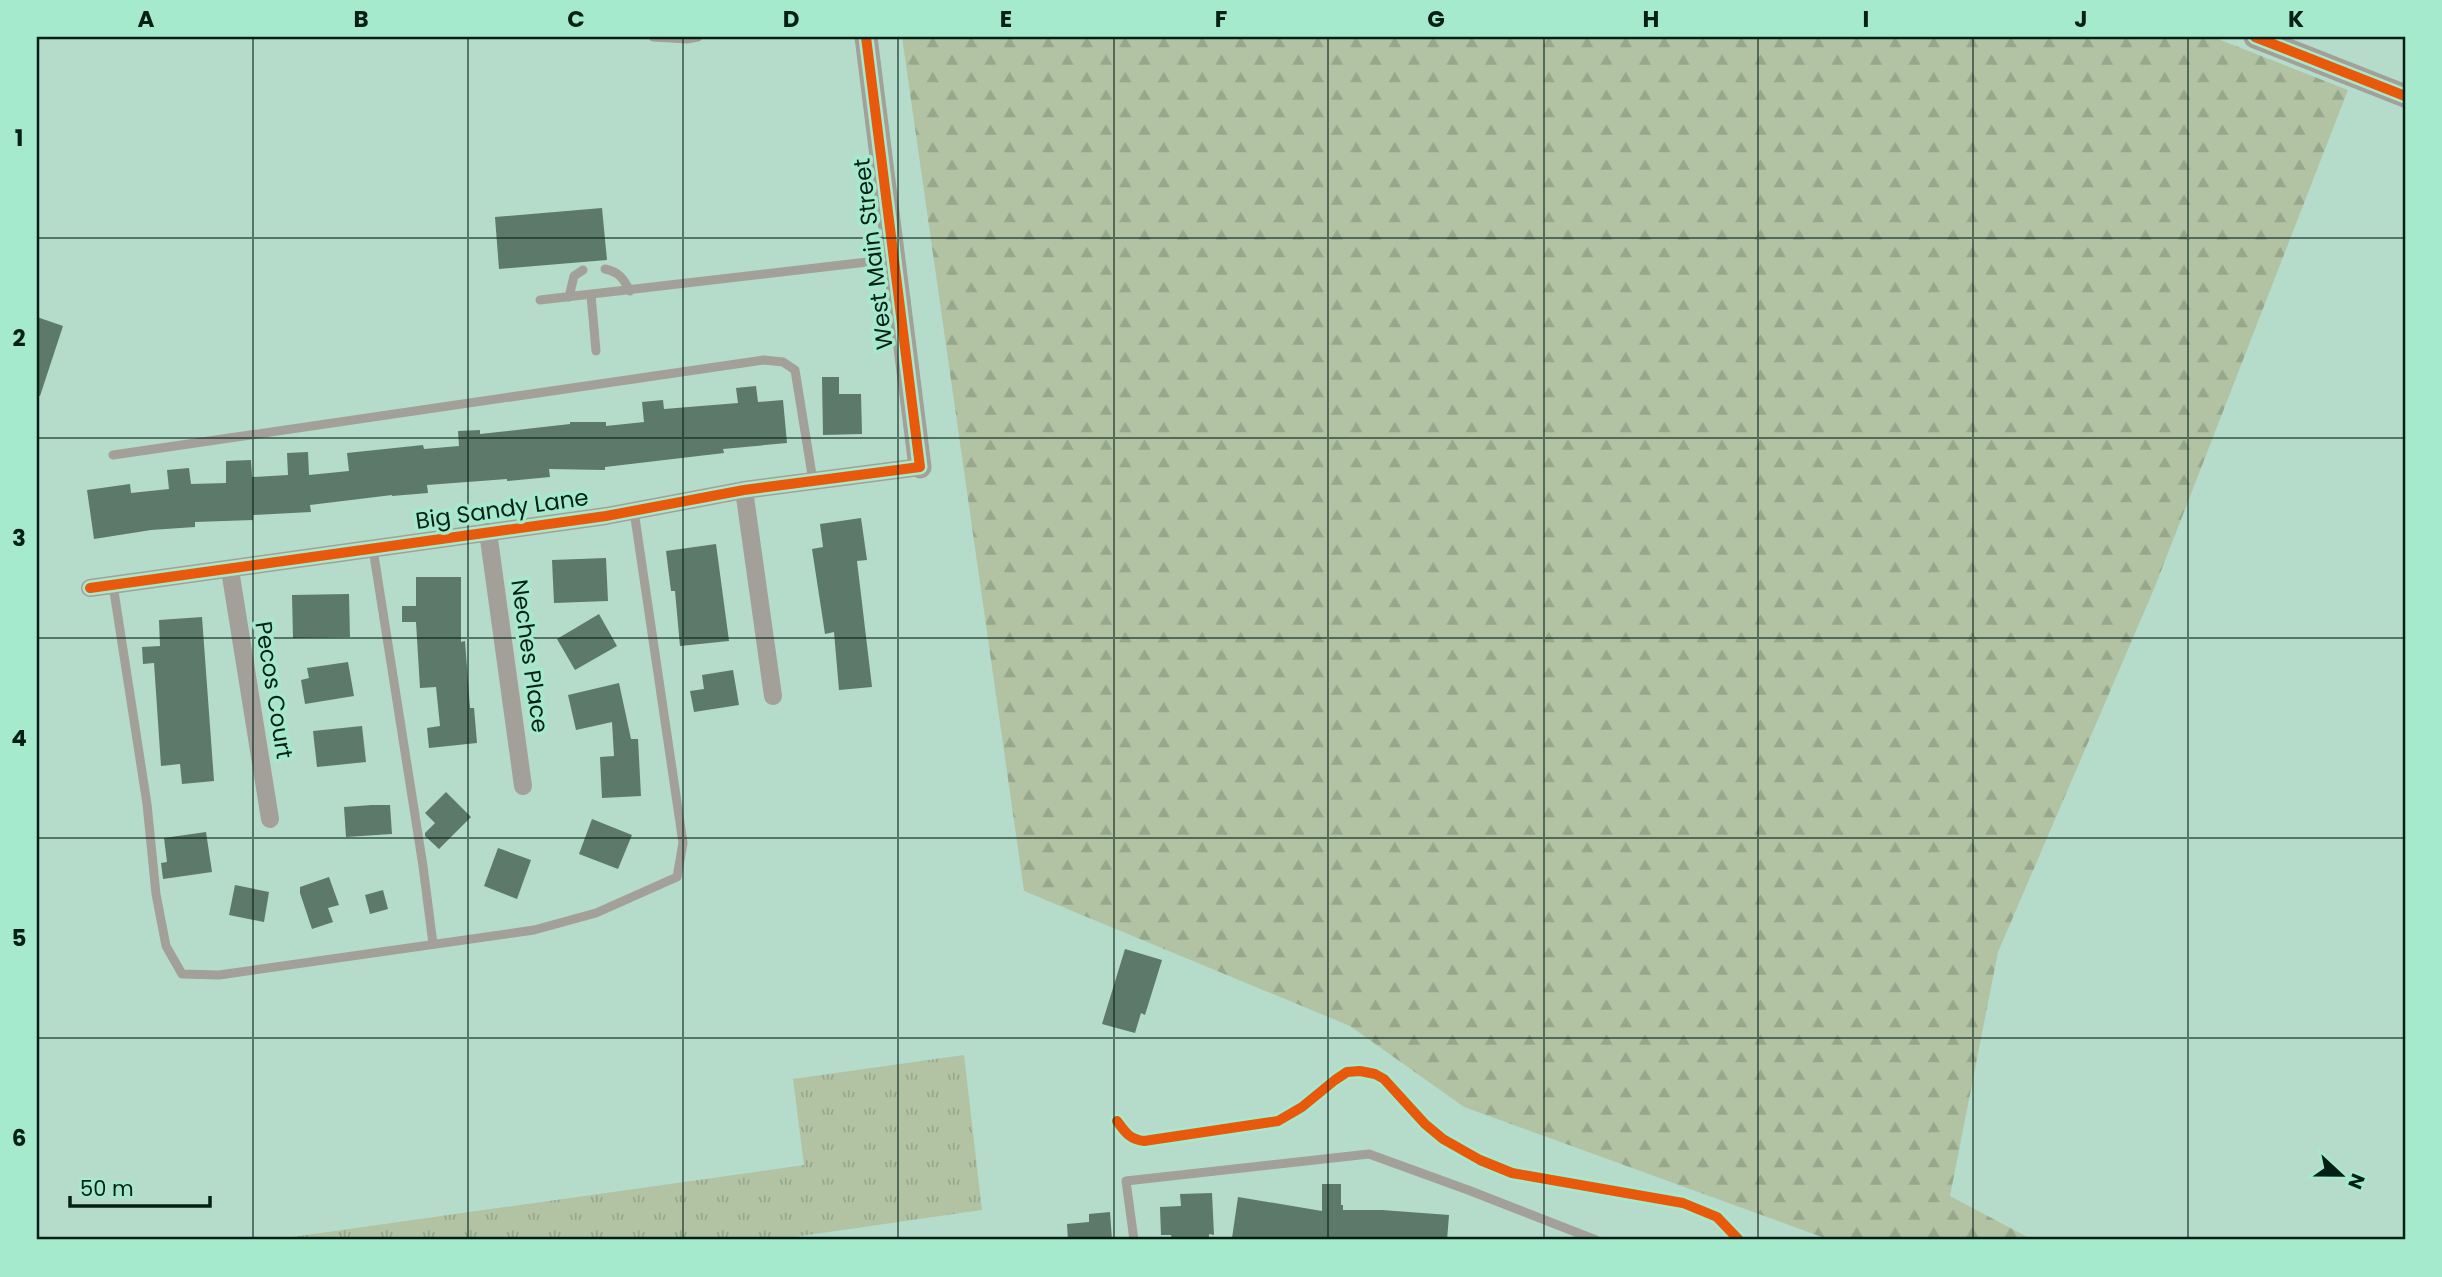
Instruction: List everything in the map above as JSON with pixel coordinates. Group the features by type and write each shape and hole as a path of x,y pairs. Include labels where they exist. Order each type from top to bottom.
{"street":[{"name":"West Main Street","path":"866,37 920,467"},
{"path":"2255,37 2405,96"},
{"name":"Big Sandy Lane","path":"90,588 634,511 744,490 920,467"},
{"path":"744,490 773,696"},
{"name":"Neches Place","path":"488,532 523,786"},
{"name":"Pecos Court","path":"230,570 270,819"}],"lane":[{"path":"653,37 698,37"},
{"path":"540,300 894,259"},
{"path":"605,269 615,271 630,290"},
{"path":"569,297 574,276 583,270"},
{"path":"591,295 596,351"},
{"path":"113,455 764,360 783,362 795,370 813,481"},
{"path":"113,585 147,804 156,894 166,946 182,974 219,975 534,929 596,913 677,877 683,843 634,511"},
{"path":"373,549 433,944"},
{"path":"1135,1240 1126,1181 1369,1154 1596,1240"}],"green space":[{"path":"902,37 2213,37 2348,90 2154,589 1998,952 1950,1196 2033,1240 1830,1240 1464,1107 1350,1026 1024,891"},
{"path":"964,1055 982,1210 773,1240 271,1240 804,1165 793,1079"}],"building":[{"path":"602,208 607,260 499,269 495,217"},
{"path":"37,317 63,326 40,396 37,395"},
{"path":"822,377 839,377 839,394 861,394 862,434 823,435"},
{"path":"756,386 758,402 783,400 787,443 723,449 724,453 605,467 605,470 549,469 550,477 427,485 428,493 310,505 311,512 253,515 253,520 195,522 195,527 151,530 94,539 87,490 130,484 131,493 169,489 167,470 189,468 191,484 226,483 226,461 251,460 252,477 288,475 287,453 308,452 309,475 349,471 347,453 423,445 424,449 459,446 458,431 480,430 480,434 570,422 606,422 606,426 644,422 642,402 663,400 664,409 738,403 736,388"},
{"path":"861,518 867,560 857,561 872,687 839,690 834,632 825,634 812,549 823,547 820,524"},
{"path":"716,544 729,641 680,646 675,591 671,591 666,551"},
{"path":"606,558 608,601 554,603 552,560"},
{"path":"416,577 461,577 461,642 465,641 470,708 474,708 477,743 429,748 427,728 440,726 436,687 420,688 416,622 402,622 402,606 416,606"},
{"path":"349,594 350,637 293,638 292,595"},
{"path":"599,614 617,646 575,670 557,639"},
{"path":"202,617 214,781 182,784 180,764 161,766 154,663 143,664 142,647 160,646 159,620"},
{"path":"348,662 354,696 305,704 301,680 309,678 307,668"},
{"path":"733,670 739,705 694,712 690,691 704,689 702,675"},
{"path":"619,683 631,739 638,739 641,796 602,798 600,757 614,756 612,722 576,730 568,695"},
{"path":"362,726 366,762 317,767 313,731"},
{"path":"446,792 471,817 439,849 425,836 435,823 425,813"},
{"path":"390,805 392,834 346,837 344,807"},
{"path":"592,819 632,835 618,869 579,854"},
{"path":"206,832 212,872 163,879 161,863 167,862 164,838"},
{"path":"498,848 531,860 517,899 484,886"},
{"path":"329,877 339,905 328,908 333,922 312,929 300,887"},
{"path":"235,885 269,892 264,922 229,915"},
{"path":"383,890 388,909 370,914 365,895"},
{"path":"1125,949 1162,960 1145,1015 1141,1013 1135,1033 1102,1024"},
{"path":"1322,1184 1341,1184 1343,1210 1449,1215 1447,1240 1232,1238 1238,1197 1322,1211"},
{"path":"1212,1193 1214,1235 1209,1234 1209,1240 1172,1240 1171,1235 1161,1235 1160,1207 1181,1206 1180,1194"},
{"path":"1110,1212 1112,1240 1068,1240 1067,1224 1089,1222 1089,1214"}],"cycle path":[{"path":"90,588 606,516 744,490 920,467 866,37"},
{"path":"2255,37 2405,96"},
{"path":"1117,1121 1131,1137 1144,1141 1278,1121 1302,1107 1347,1072 1360,1071 1384,1079 1425,1124 1443,1139 1480,1160 1512,1173 1683,1203 1717,1217 1739,1240"}]}
